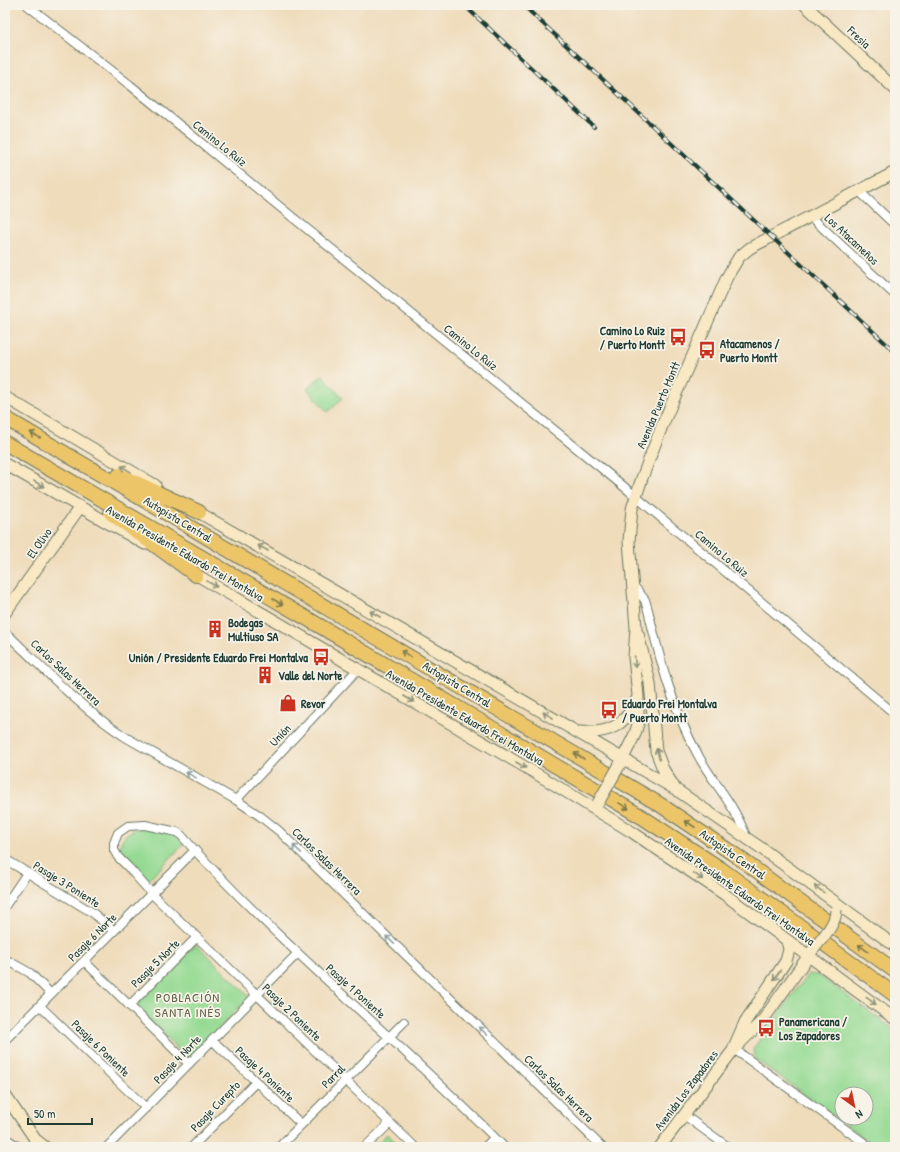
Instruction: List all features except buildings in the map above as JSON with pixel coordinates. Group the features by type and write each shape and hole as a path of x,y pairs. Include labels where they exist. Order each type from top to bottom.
{"highway":[{"name":"Autopista Central","path":"5,418 659,804 723,846 895,971"},
{"name":"Autopista Central","path":"5,443 327,630 642,817 721,869 895,995"},
{"path":"65,453 199,512"},
{"path":"51,469 196,575"}],"main road":[{"name":"Fresia","path":"805,5 895,89"},
{"name":"Avenida Puerto Montt","path":"596,806 621,762 636,730 638,696 634,657 636,628 629,535 630,519 635,496 662,426 727,277 735,263 743,253 750,248 895,172"},
{"path":"5,398 578,732 621,762 675,789 746,837 834,905 895,946"},
{"name":"Avenida Presidente Eduardo Frei Montalva","path":"5,464 596,806 787,940 810,953 895,1019"},
{"name":"El Olivo","path":"5,613 80,507"},
{"name":"Avenida Puerto Montt","path":"636,628 650,682 656,751 661,764 675,789"},
{"path":"578,732 592,733 613,728 627,716 638,696"},
{"name":"Avenida Los Zapadores","path":"660,1147 734,1049 763,1020 833,923 836,915 834,905"},
{"name":"Avenida Los Zapadores","path":"734,1049 745,1022 786,961 789,950 787,940"},
{"path":"5,1095 32,1143 45,1147"}],"street":[{"name":"Camino Lo Ruiz","path":"27,5 136,90 635,496 895,714"},
{"path":"859,191 895,225"},
{"name":"Los Atacameños","path":"811,216 895,295"},
{"path":"632,583 645,600 665,677 684,729 701,762 734,810 746,837"},
{"name":"Carlos Salas Herrera","path":"5,632 87,709 111,728 236,800 268,822 602,1147"},
{"name":"Unión","path":"236,800 358,669"},
{"name":"Pasaje 1 Poniente","path":"152,894 118,857 114,850 114,843 118,833 128,826 146,825 177,832 297,954 389,1037 504,1147"},
{"name":"Pasaje 6 Norte","path":"5,1040 195,850"},
{"name":"Pasaje 3 Poniente","path":"5,859 93,913 114,931"},
{"path":"5,906 27,873"},
{"name":"Pasaje 2 Poniente","path":"152,894 415,1147"},
{"name":"Pasaje 5 Norte","path":"129,1006 197,937"},
{"name":"Pasaje 4 Norte","path":"107,1147 297,954"},
{"path":"5,959 30,973 51,994"},
{"path":"84,961 189,1064"},
{"name":"Pasaje 6 Poniente","path":"40,1006 146,1108"},
{"name":"Parral","path":"279,1147 404,1022"},
{"name":"Pasaje 4 Poniente","path":"212,1040 302,1124"},
{"path":"734,1049 870,1147"},
{"name":"Pasaje Curepto","path":"192,1147 256,1082"},
{"path":"684,1115 728,1147"},
{"path":"365,1147 390,1123"},
{"path":"5,1138 19,1147"},
{"path":"485,1147 494,1138"}],"green space":[{"path":"322,375 343,398 328,412 307,389"},
{"path":"146,827 173,833 184,844 147,882 118,852 124,837 127,834 131,831"},
{"path":"196,944 250,997 188,1059 134,1006"},
{"path":"808,974 818,975 895,1030 895,1147 877,1147 848,1126 874,1126 874,1086 834,1086 834,1116 755,1059 753,1049"},
{"path":"387,1134 401,1147 375,1147"}],"railway":[{"path":"464,5 594,127"},
{"path":"523,5 895,352"}],"place":[{"name":"Camino Lo Ruiz / Puerto Montt","path":"678,337"},
{"name":"Atacamenos / Puerto Montt","path":"707,350"},
{"name":"Bodegas Multiuso SA","path":"215,629"},
{"name":"Unión / Presidente Eduardo Frei Montalva","path":"321,657"},
{"name":"Valle del Norte","path":"265,675"},
{"name":"Revor","path":"288,703"},
{"name":"Eduardo Frei Montalva / Puerto Montt","path":"609,710"},
{"name":"Panamericana / Los Zapadores","path":"766,1028"}],"district":[{"name":"POBLACIÓN SANTA INÉS","path":"188,1004"}]}
